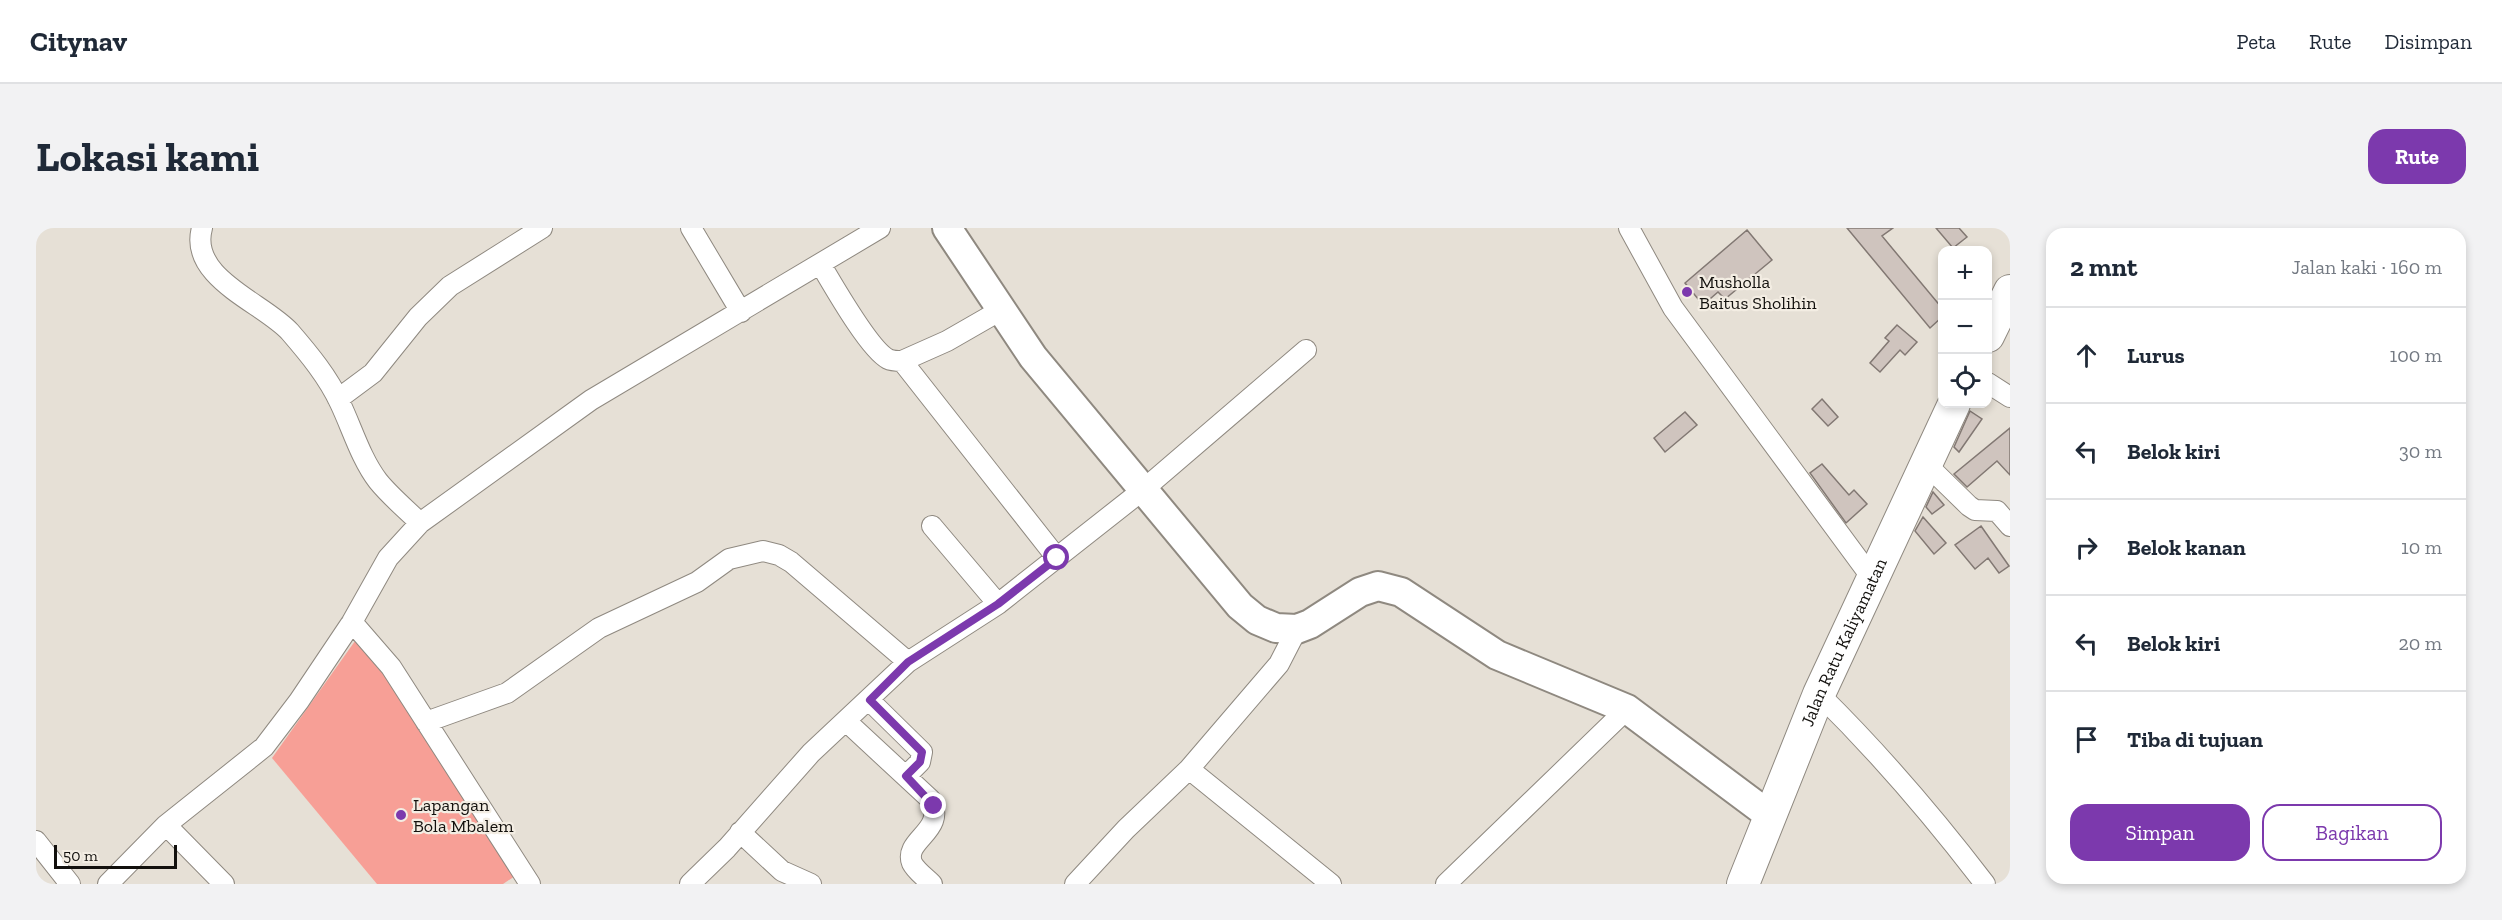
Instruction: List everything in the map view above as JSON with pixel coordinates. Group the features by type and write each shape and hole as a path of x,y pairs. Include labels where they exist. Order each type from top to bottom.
{"main road":[{"path":"1992,328 2010,291"},
{"name":"Jalan Ratu Kaliyamatan","path":"1743,884 1819,694 1952,408"}],"street":[{"path":"202,228 199,238 206,263 253,305 288,330 316,364 338,399 377,480 420,523"},
{"path":"338,399 373,373 418,317 450,286 542,228"},
{"path":"691,228 741,312"},
{"path":"108,884 166,825 248,761 273,736 352,622 388,558 420,523 591,400 880,228"},
{"path":"947,228 1033,357 1240,606 1257,620 1276,628 1297,629 1310,624 1360,592 1378,586 1401,592 1497,655 1627,710 1769,815"},
{"path":"1629,228 1673,308 1872,578"},
{"path":"821,265 852,316 881,354 890,360 902,361 947,341 1001,310"},
{"path":"690,884 811,753 847,722 908,662 998,604 1057,558 1144,489 1306,350"},
{"path":"902,361 1057,558"},
{"path":"1992,386 2010,397"},
{"path":"1926,464 1975,510 1997,511 2010,526"},
{"path":"932,526 998,604"},
{"path":"426,722 507,693 599,628 697,582 729,558 748,553 771,553 791,562 908,662"},
{"path":"352,622 391,668 530,884"},
{"path":"1075,884 1126,829 1189,769 1279,663 1297,629"},
{"path":"1819,694 1869,743 1934,816 1985,884"},
{"path":"870,700 922,752 920,762 906,776"},
{"path":"1457,881 1627,710"},
{"path":"847,722 906,776 934,806 934,821 915,845 912,855 912,862 932,884"},
{"path":"1189,769 1331,884"},
{"path":"166,825 224,884"},
{"path":"740,832 782,871 811,884"},
{"path":"36,841 70,884"}],"shaded area":[{"name":"Lapangan Bola Mbalem","path":"360,634 521,872 503,884 377,884 272,758"}],"building":[{"path":"1847,228 1893,228 1882,236 1938,303 1938,321 1930,328"},
{"path":"1936,228 1959,228 1967,237 1956,246 1951,246"},
{"path":"1747,230 1772,260 1725,299 1718,292 1703,305 1685,283"},
{"path":"1897,325 1917,342 1905,355 1900,350 1880,372 1870,363 1889,341 1885,338"},
{"path":"1822,399 1838,417 1828,426 1812,409"},
{"path":"1970,411 1982,419 1959,452 1954,447"},
{"path":"1685,412 1697,425 1665,452 1654,438"},
{"path":"2010,428 2010,475 1997,461 1967,487 1954,474"},
{"path":"1822,464 1849,495 1854,490 1867,504 1846,523 1810,473"},
{"path":"1933,492 1944,505 1932,514 1926,507"},
{"path":"1923,517 1946,543 1934,554 1915,531"},
{"path":"1981,526 2009,566 1999,573 1988,558 1975,569 1955,545"}],"place":[{"name":"Musholla Baitus Sholihin","path":"1687,292"},
{"name":"Lapangan Bola Mbalem","path":"401,815"}],"route":[{"path":"934,806 930,799 906,776 920,762 923,757 922,752 870,700 908,662 998,604 1057,558"}]}
